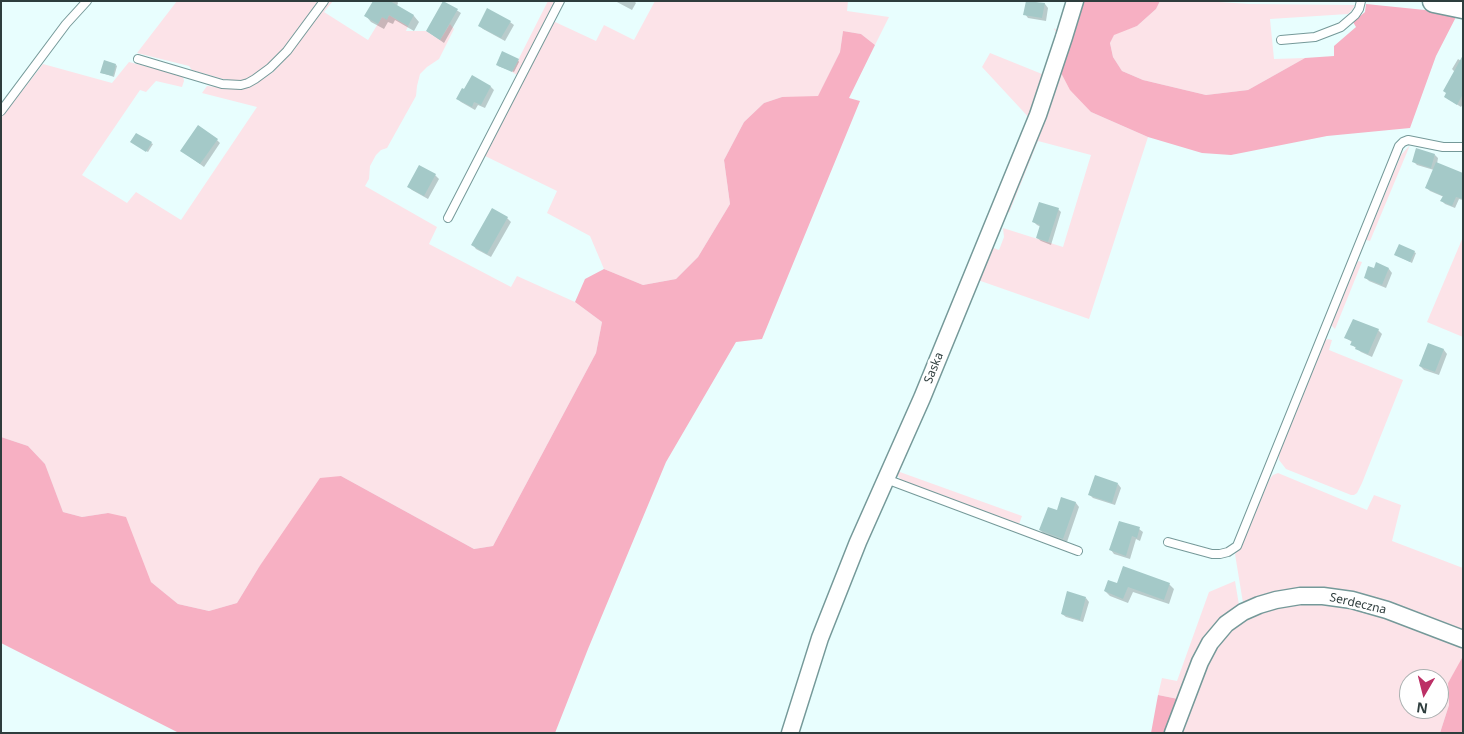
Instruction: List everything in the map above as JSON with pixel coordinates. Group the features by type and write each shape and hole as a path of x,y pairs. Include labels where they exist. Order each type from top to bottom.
{"street":[{"name":"Saska","path":"790,733 820,638 858,542 922,398 962,296 1021,160 1041,107 1075,1"},
{"path":"1434,1 1463,7"},
{"name":"Serdeczna","path":"1173,733 1200,662 1210,643 1226,624 1243,612 1259,605 1300,596 1323,596 1352,600 1387,610 1463,639"}],"lane":[{"path":"1,111 66,24 87,1"},
{"path":"138,59 222,84 241,85 248,83 270,68 287,52 324,1"},
{"path":"448,218 560,1"},
{"path":"1281,40 1316,36 1341,27 1355,15 1361,1"},
{"path":"1168,542 1212,554 1228,552 1237,546 1399,146 1408,140 1443,147 1463,147"},
{"path":"886,479 1078,550"}],"shaded area":[{"path":"177,1 320,1 275,59 260,72 239,81 223,79 192,70 189,66 137,53"},
{"path":"329,1 333,1 324,12 368,40 382,17 387,19 389,15 408,26 406,31 426,31 440,40 450,24 454,29 439,59 420,74 416,96 387,148 381,150 376,155 370,166 369,179 365,186 437,227 429,244 511,287 517,276 575,302 602,322 596,353 493,546 474,549 341,476 259,567 237,603 209,611 178,604 151,582 108,513 82,517 63,512 45,464 28,446 1,437 1,118 43,64 112,83 129,62 183,76 182,87 156,81 146,92 140,90 82,175 127,203 136,192 181,220 257,107 202,93 207,86 242,89 257,83 273,72 290,54"},
{"path":"548,1 556,1 479,153 477,152 517,75 512,72"},
{"path":"655,1 848,1 847,11 889,17 875,45 861,34 843,31 840,52 818,97 782,97 764,103 744,122 724,160 730,204 698,257 676,279 643,285 604,269 590,236 547,213 557,191 483,155 553,21 596,41 604,25 634,40"},
{"path":"1079,1 1160,1 1156,9 1137,26 1114,35 1110,43 1113,57 1122,71 1143,80 1206,95 1248,90 1305,58 1334,56 1334,46 1356,27 1353,22 1365,12 1366,4 1425,10 1456,17 1436,56 1410,128 1327,136 1231,155 1202,153 1148,137 1091,112 1070,90 1059,69"},
{"path":"1160,1 1355,5 1348,14 1270,19 1274,59 1305,58 1248,90 1206,95 1143,80 1122,71 1113,57 1110,43 1114,34 1137,26 1156,9"},
{"path":"1054,28 1059,32 1032,121 982,67 990,53 1042,74 1057,34"},
{"path":"843,31 861,34 875,45 849,98 860,101 762,339 736,342 666,462 555,733 179,733 1,643 1,437 28,446 45,464 63,512 82,517 108,513 126,517 151,582 178,604 209,611 237,603 259,567 320,478 341,476 474,549 493,546 596,353 602,322 575,302 585,279 604,269 643,285 676,279 698,257 730,204 724,160 744,122 764,103 782,97 818,96 840,52"},
{"path":"1059,69 1091,112 1148,137 1089,319 975,279 988,246 999,250 1004,237 1003,228 1063,247 1091,155 1038,141 1009,213 1006,208"},
{"path":"1410,145 1370,241 1366,240 1401,155"},
{"path":"1463,237 1463,337 1427,322"},
{"path":"1358,261 1362,262 1335,329 1331,325"},
{"path":"1328,339 1332,340 1329,350 1403,380 1362,483 1354,495 1286,469 1279,460 1281,446 1323,344"},
{"path":"897,471 1022,516 1019,524 901,480"},
{"path":"1278,473 1367,510 1374,495 1401,505 1392,541 1463,568 1463,635 1352,596 1244,609 1235,554 1242,545 1269,480"},
{"path":"1235,581 1240,611 1183,700 1158,695 1162,678 1177,681 1209,592"},
{"path":"1277,603 1349,604 1463,643 1463,658 1449,681 1449,669 1399,669 1399,719 1444,719 1440,733 1178,733 1203,663 1228,627"},
{"path":"1463,658 1463,733 1440,733 1444,719 1449,719 1449,681"},
{"path":"1158,695 1183,700 1170,733 1151,733"}],"building":[{"path":"373,1 390,1 414,15 408,26 389,15 387,20 382,17 378,24 364,16"},
{"path":"443,1 458,9 440,40 426,31"},
{"path":"1026,1 1045,3 1042,18 1023,15"},
{"path":"487,8 511,21 501,38 478,26"},
{"path":"502,51 519,59 512,72 496,65"},
{"path":"1463,55 1463,94 1457,105 1444,97 1446,93 1443,91"},
{"path":"104,60 116,64 113,76 100,73"},
{"path":"472,75 491,86 481,105 474,102 472,107 456,99"},
{"path":"198,125 218,139 200,164 180,151"},
{"path":"136,133 152,142 146,152 130,142"},
{"path":"1416,148 1435,154 1431,168 1412,162"},
{"path":"1436,162 1463,173 1463,199 1456,197 1452,206 1440,201 1443,196 1425,188"},
{"path":"419,165 436,174 424,196 407,187"},
{"path":"1039,202 1059,208 1048,242 1036,238 1040,225 1032,222"},
{"path":"492,208 508,217 487,254 471,245"},
{"path":"1399,244 1415,251 1410,262 1394,255"},
{"path":"1376,262 1389,268 1382,285 1364,278 1368,266 1374,268"},
{"path":"1353,319 1379,329 1368,354 1355,349 1356,347 1350,345 1352,341 1344,338"},
{"path":"1428,343 1444,349 1435,372 1419,366"},
{"path":"1095,475 1118,483 1112,503 1088,495"},
{"path":"1061,497 1076,502 1063,539 1039,530 1048,507 1057,510"},
{"path":"1119,521 1140,527 1137,538 1132,536 1126,556 1109,550"},
{"path":"1123,566 1170,583 1164,600 1128,587 1123,599 1104,591 1108,580 1117,583"},
{"path":"1067,591 1086,597 1080,620 1061,614"}]}
